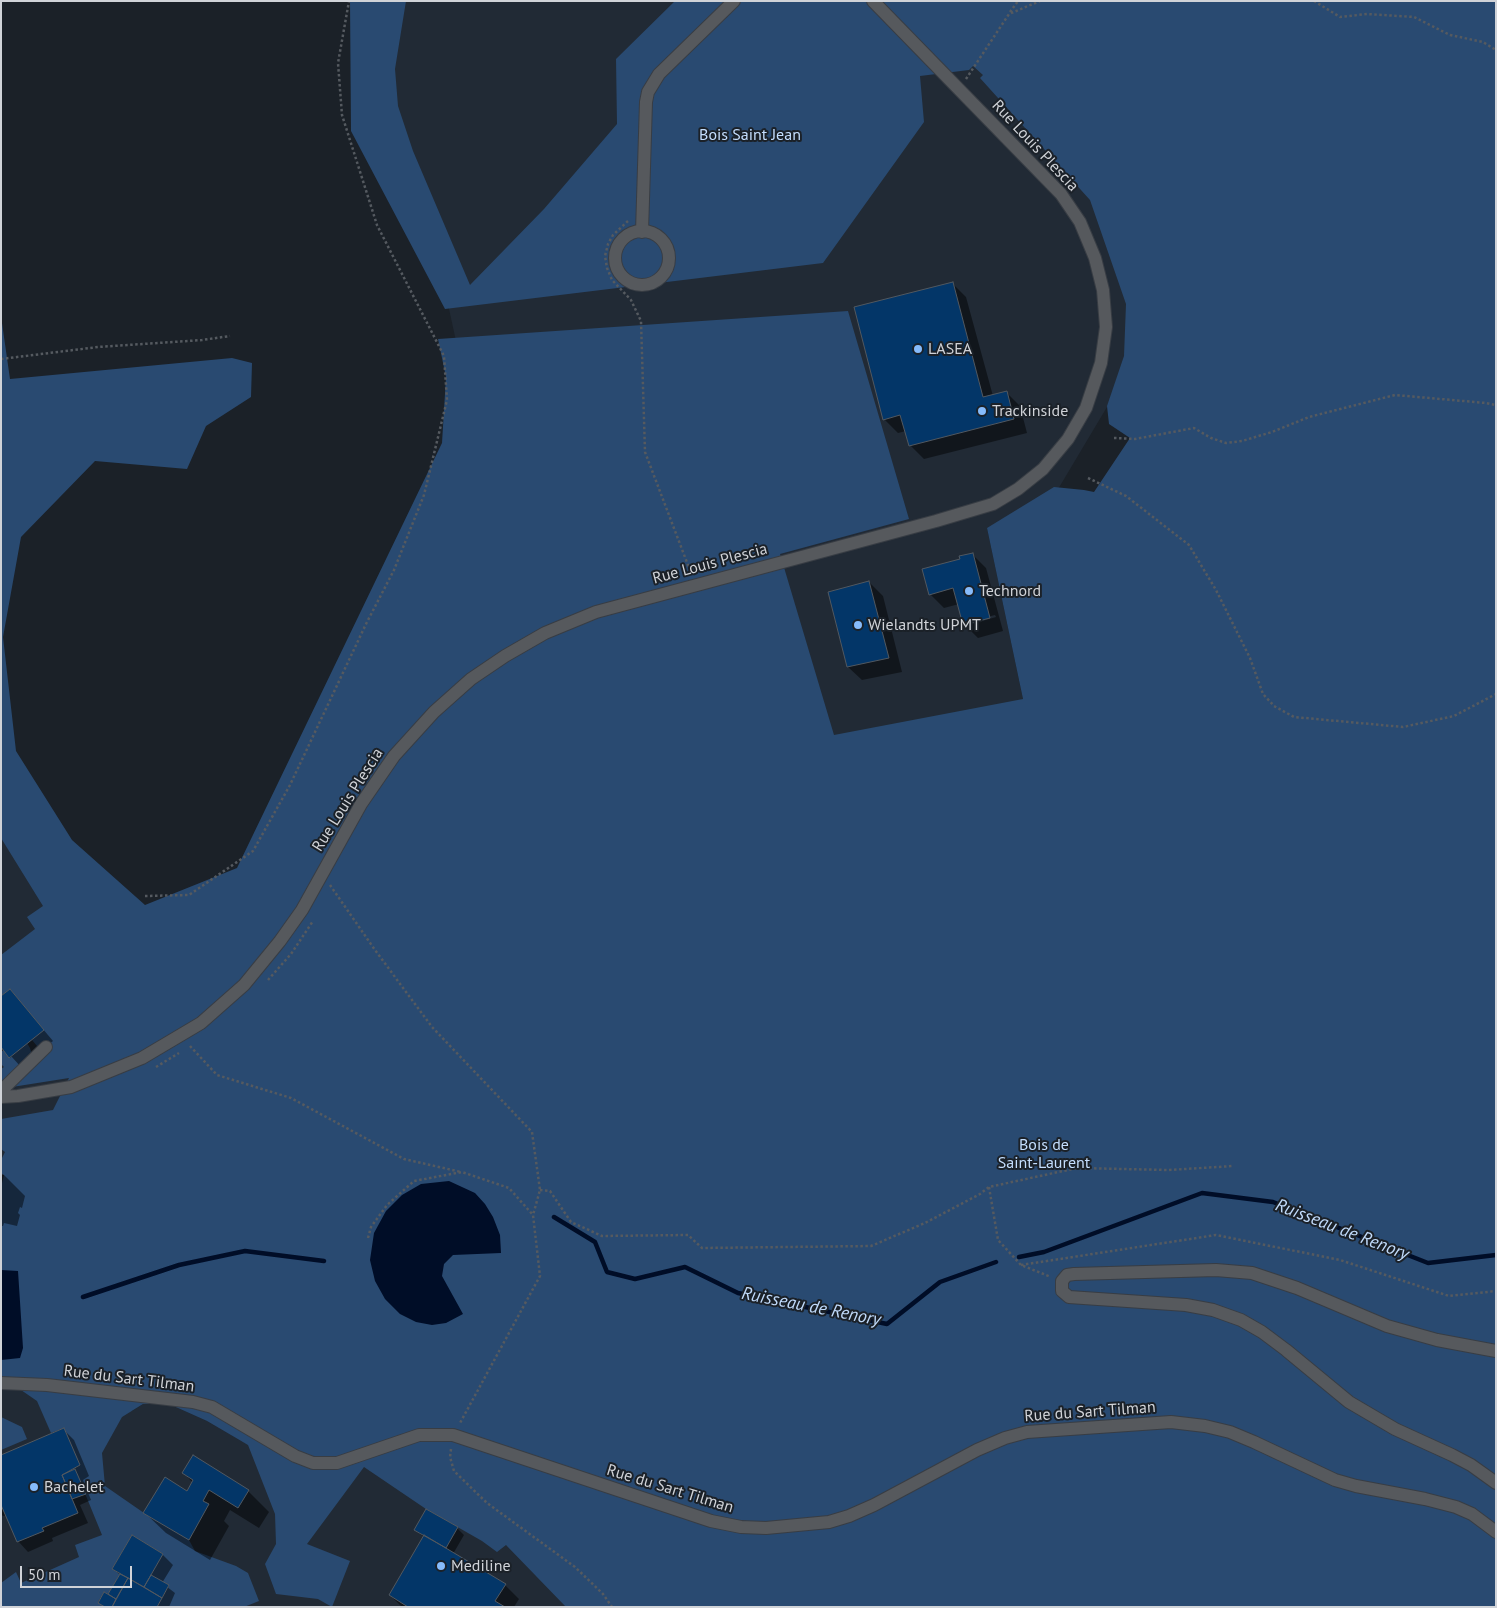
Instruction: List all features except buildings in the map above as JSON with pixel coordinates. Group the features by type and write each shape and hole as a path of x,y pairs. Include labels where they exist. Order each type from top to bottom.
{"street":[{"path":"642,232 646,102 648,92 659,74 734,1"},
{"name":"Rue Louis Plescia","path":"1,1097 71,1087 142,1058 201,1023 244,985 280,941 302,910 361,804 394,756 434,712 471,679 523,645 569,622 621,604 936,521 993,504 1018,489 1043,469 1068,439 1086,408 1101,363 1106,327 1103,290 1095,258 1080,222 1061,194 873,1"},
{"path":"642,232 649,232 657,236 664,243 668,251 669,261 666,270 654,283 636,285 627,281 615,263 617,248 621,242 633,233 642,232"},
{"path":"1,1091 39,1048"},
{"path":"1496,1351 1437,1340 1387,1326 1297,1288 1252,1273 1216,1270 1074,1274 1067,1275 1062,1281 1062,1291 1069,1297 1186,1305 1213,1310 1241,1320 1262,1332 1362,1411 1395,1429 1452,1454 1496,1483"},
{"name":"Rue du Sart Tilman","path":"1,1384 47,1385 193,1402 212,1408 295,1456 313,1463 337,1463 419,1435 453,1436 711,1521 741,1527 766,1528 829,1522 849,1516 874,1505 976,1450 1026,1432 1180,1423 1206,1426 1230,1432 1342,1482 1456,1507 1472,1514 1496,1532"}],"path":[{"path":"145,896 189,895 253,851 290,785 366,624 394,570 424,495 447,400 444,356 377,225 342,115 338,63 349,1"},
{"path":"959,89 1018,1"},
{"path":"1009,14 1040,1"},
{"path":"1314,1 1340,17 1368,14 1414,17 1450,35 1483,42 1496,50"},
{"path":"631,218 613,235 608,244 605,256 606,262 612,280 631,300 641,320 645,452 695,585"},
{"path":"1,359 98,346 202,340 230,336"},
{"path":"1114,438 1135,439 1194,428 1211,438 1226,443 1242,441 1272,432 1309,417 1395,395 1486,403 1496,406"},
{"path":"1088,478 1126,496 1189,545 1216,590 1250,658 1263,694 1274,706 1294,717 1403,727 1454,716 1496,694"},
{"path":"322,874 432,1027 532,1132 540,1190 533,1215 540,1276 475,1399 453,1436 450,1457 454,1471 487,1503 575,1567 603,1594 612,1607"},
{"path":"331,887 336,878"},
{"path":"265,983 291,954 317,913"},
{"path":"149,1070 164,1063 197,1042"},
{"path":"190,1046 217,1075 291,1098 404,1159 462,1172 509,1188 533,1215"},
{"path":"540,1190 550,1191 571,1222 602,1236 688,1235 702,1248 871,1246 925,1223 980,1194 989,1187 1078,1168 1169,1170 1233,1166"},
{"path":"368,1238 370,1227 388,1205 414,1181 462,1172"},
{"path":"989,1187 998,1240 1021,1265 1062,1281"}],"shaded area":[{"path":"369,1 1264,1 1107,407 1051,501 987,528 1023,699 1,1382 1,808 142,1058 355,815 461,364 444,286"},
{"path":"449,1181 475,1193 485,1204 493,1217 500,1235 501,1253 453,1255 444,1264 442,1276 463,1314 446,1323 432,1325 416,1322 400,1314 385,1299 375,1281 370,1260 374,1233 386,1211 402,1195 421,1184"},
{"path":"1,1270 18,1271 23,1348 20,1358 1,1360"},
{"path":"1,1390 31,1390 132,1411 143,1404 169,1404 207,1421 243,1442 413,1463 600,1607 1,1607"}],"green space":[{"name":"Bois de Saint-Laurent","path":"350,1 406,1 395,69 398,106 413,151 470,285 544,209 617,124 616,59 675,1 1496,1 1496,1607 566,1607 506,1545 497,1552 482,1541 426,1509 364,1467 307,1544 350,1561 332,1607 318,1599 276,1594 265,1564 276,1544 275,1514 248,1445 207,1421 169,1404 143,1404 122,1417 102,1453 105,1486 144,1513 189,1540 195,1551 236,1566 248,1573 259,1601 244,1607 157,1607 169,1586 151,1575 163,1554 132,1535 112,1569 120,1574 108,1594 104,1592 98,1602 104,1607 1,1606 1,1583 16,1572 21,1583 79,1557 75,1545 102,1535 75,1469 79,1465 64,1428 51,1433 37,1401 21,1390 1,1390 1,1187 4,1175 1,1173 1,1160 5,1152 1,1149 1,1119 53,1110 69,1078 12,1087 42,1046 37,1046 32,1040 43,1030 10,989 1,996 1,955 35,929 27,917 43,906 1,838 1,316 10,379 232,358 252,363 251,397 206,426 187,469 95,461 21,537 3,637 16,751 72,840 145,905 237,868 442,443 446,377 438,339 848,311 909,519 780,554 834,735 1023,699 987,528 1054,487 1094,492 1130,438 1109,424 1107,406 1124,356 1126,304 1090,200 980,78 983,75 973,66 969,70 920,76 924,122 823,263 445,309 351,131"},
{"path":"27,1043 32,1055 1,1083 1,1069 4,1067 1,1064 1,1052 4,1050 10,1058"},
{"path":"1,1417 22,1427 27,1439 1,1450"}],"waterway":[{"name":"Ruisseau de Renory","path":"1019,1257 1044,1252 1202,1193 1273,1202 1428,1263 1496,1255"},
{"name":"Ruisseau de Renory","path":"554,1217 595,1242 607,1272 635,1279 685,1267 738,1293 887,1324 940,1282 996,1262"},
{"name":"Ruisseau de Renory","path":"83,1297 179,1265 245,1251 324,1261"}],"place":[{"name":"LASEA","path":"918,349"},
{"name":"Trackinside","path":"982,411"},
{"name":"Technord","path":"969,591"},
{"name":"Wielandts UPMT","path":"858,625"},
{"name":"Bachelet","path":"34,1487"},
{"name":"Mediline","path":"441,1566"}],"park label":[{"name":"Bois Saint Jean","path":"750,135"}]}
